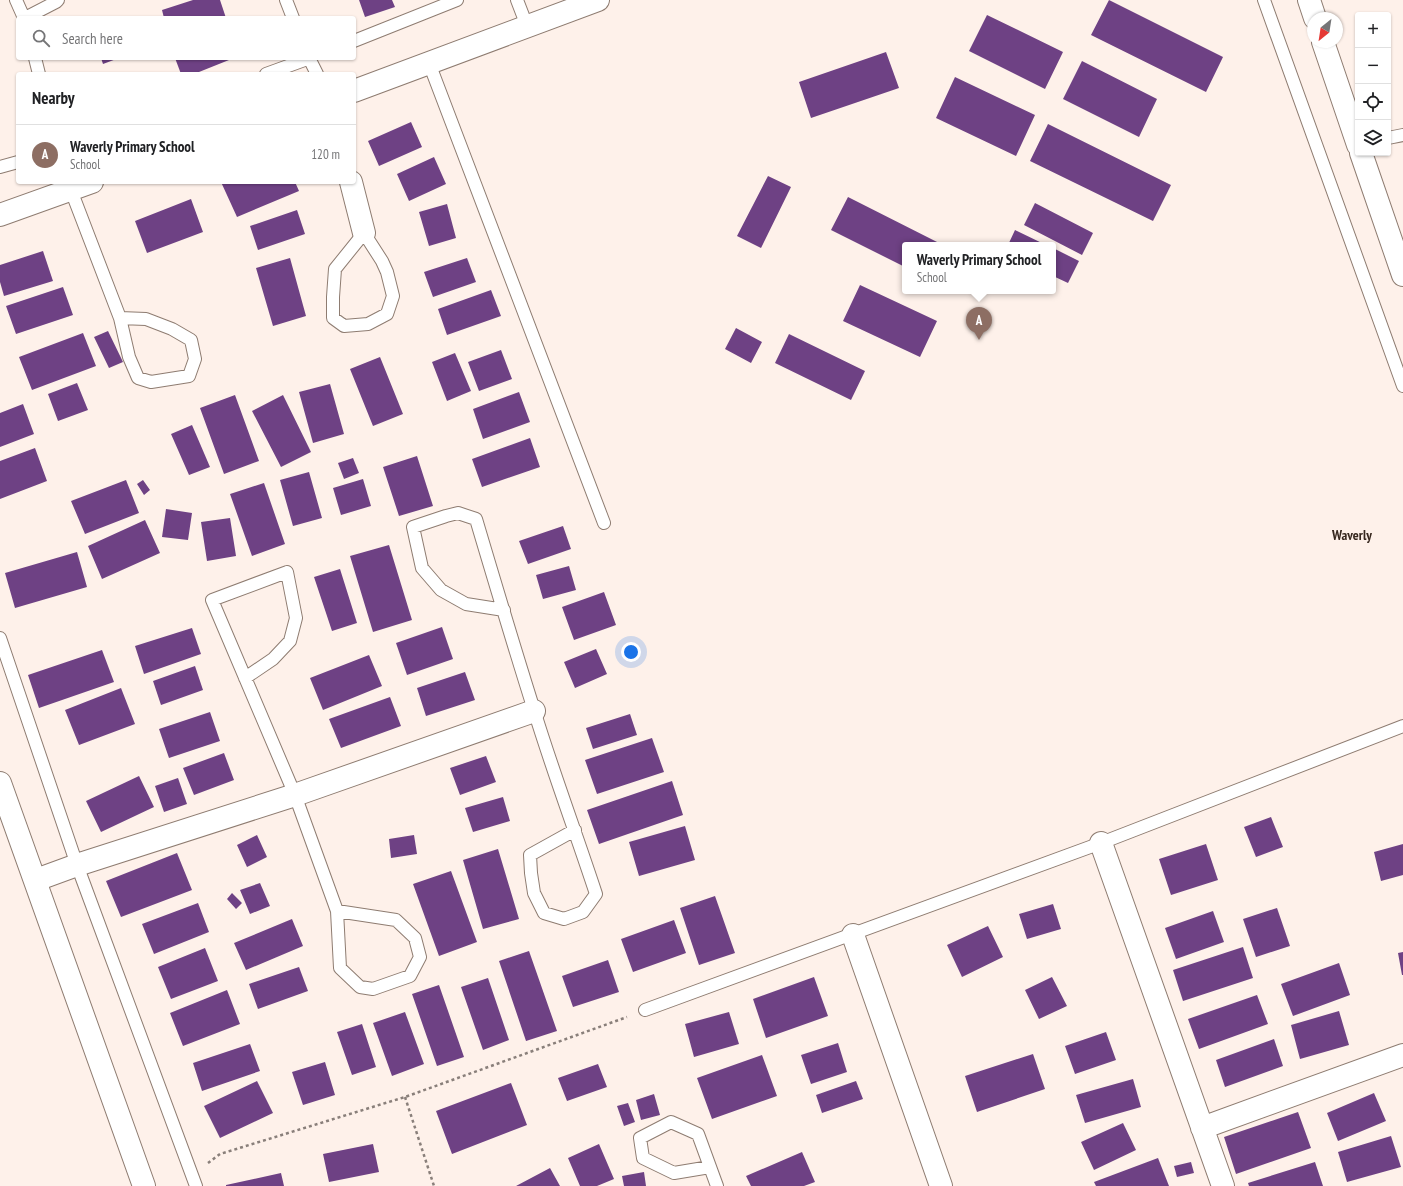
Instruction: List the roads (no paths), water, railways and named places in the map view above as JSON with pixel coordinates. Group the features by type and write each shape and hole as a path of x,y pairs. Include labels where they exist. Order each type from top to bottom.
{"street":[{"path":"356,90 598,0"},
{"path":"1309,0 1313,12"},
{"path":"1325,48 1355,136"},
{"path":"1362,156 1403,275"},
{"path":"0,215 69,186 80,184"},
{"path":"351,184 364,233"},
{"path":"36,880 77,865 295,794 534,711"},
{"path":"0,783 36,880 144,1186"},
{"path":"1101,842 1223,1186"},
{"path":"853,935 941,1186"},
{"path":"1202,1128 1403,1056"}],"lane":[{"path":"16,0 23,16"},
{"path":"28,16 58,0"},
{"path":"286,0 292,16"},
{"path":"356,40 457,0"},
{"path":"517,0 527,26"},
{"path":"1264,0 1403,386"},
{"path":"36,60 38,72"},
{"path":"272,72 304,60"},
{"path":"311,60 316,72"},
{"path":"429,63 604,523"},
{"path":"1391,137 1403,135"},
{"path":"0,167 16,163"},
{"path":"69,186 120,318 129,357 138,378 151,382 190,376 195,359 190,340 172,329 146,318 120,318"},
{"path":"364,233 387,272 393,296 387,314 368,324 344,326 334,318 333,297 335,270 364,233"},
{"path":"504,610 466,604 441,590 422,568 413,527 446,516 458,514 476,519 504,610 534,711 575,830 596,894 583,912 564,919 544,913 534,893 530,855 575,830"},
{"path":"245,678 273,659 290,641 296,618 287,572 212,600 245,678 295,794 337,911 340,968 360,987 372,989 410,976 420,957 414,938 396,920 337,911"},
{"path":"0,638 77,865 194,1180"},
{"path":"645,1010 853,935 1403,726"},
{"path":"710,1167 674,1173 643,1158 640,1138 672,1122 698,1134 717,1186"}],"place":[{"name":"Waverly Primary School","path":"979,340"}],"district":[{"name":"Waverly","path":"1352,535"}]}
